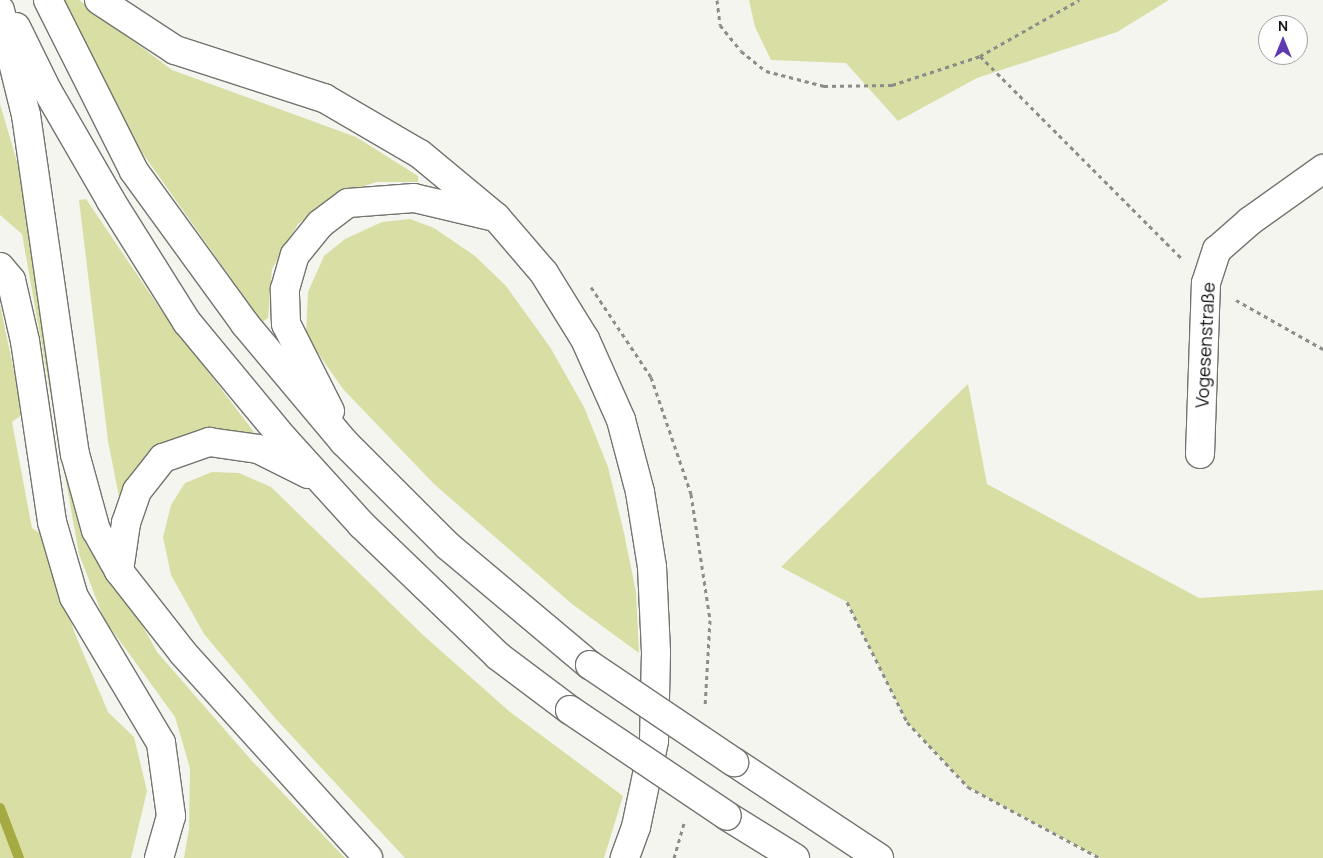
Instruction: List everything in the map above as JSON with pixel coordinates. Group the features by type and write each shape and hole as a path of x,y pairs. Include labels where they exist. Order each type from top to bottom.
{"main road":[{"path":"2,0 47,90 187,322 321,480 362,525 498,656 570,710 727,816 795,858"},
{"path":"48,0 134,171 245,324 344,442 448,546 590,664 879,858"},
{"path":"99,0 175,50 324,98 420,154 496,218 544,272 585,339 621,420 640,492 652,567 656,653 654,741 636,827 625,858"},
{"path":"0,10 26,115 75,454 96,530 119,571 183,653 368,858"},
{"name":"Vogesenstraße","path":"1200,454 1206,283 1217,250 1250,221 1323,169"},
{"path":"344,442 286,324 285,289 295,255 320,224 348,204 414,198 496,218"},
{"path":"0,267 11,280 25,341 52,522 74,597 161,743 171,816 159,858"},
{"path":"119,571 126,522 137,491 163,458 208,442 258,449 321,480"}],"path":[{"path":"717,0 720,25 741,51 766,71 824,86 892,85 980,56 1079,0"},
{"path":"980,56 1206,283 1323,349"},
{"path":"587,282 600,297 651,377 691,494 710,620 704,716"},
{"path":"847,602 907,722 968,786 1100,858"},
{"path":"674,858 685,817"}],"green space":[{"path":"63,0 79,0 172,70 356,137 418,176 418,182 377,182 343,192 298,224 272,269 268,318 262,322 136,144"},
{"path":"749,0 1169,0 1117,32 977,78 898,121 846,63 771,60 755,27"},
{"path":"0,104 40,240 101,550 157,652 252,761 345,858 184,858 189,829 190,768 175,717 104,619 79,554 22,234 0,215"},
{"path":"86,199 161,310 260,440 215,433 121,507 108,441 79,200"},
{"path":"410,219 434,228 475,256 506,286 550,347 584,407 608,467 624,533 636,592 639,653 572,604 434,484 343,389 306,336 308,292 324,256 345,239 382,222"},
{"path":"0,305 23,414 12,422 32,528 41,534 75,634 108,712 134,737 147,791 131,858 0,858"},
{"path":"968,384 987,484 1199,598 1323,590 1323,858 1100,858 968,787 907,722 847,602 781,567"},
{"path":"212,472 239,473 271,487 423,635 510,712 623,796 604,858 405,858 275,718 204,634 171,575 163,537 171,505 185,483"}],"waterway":[{"path":"0,808 19,858"}]}
